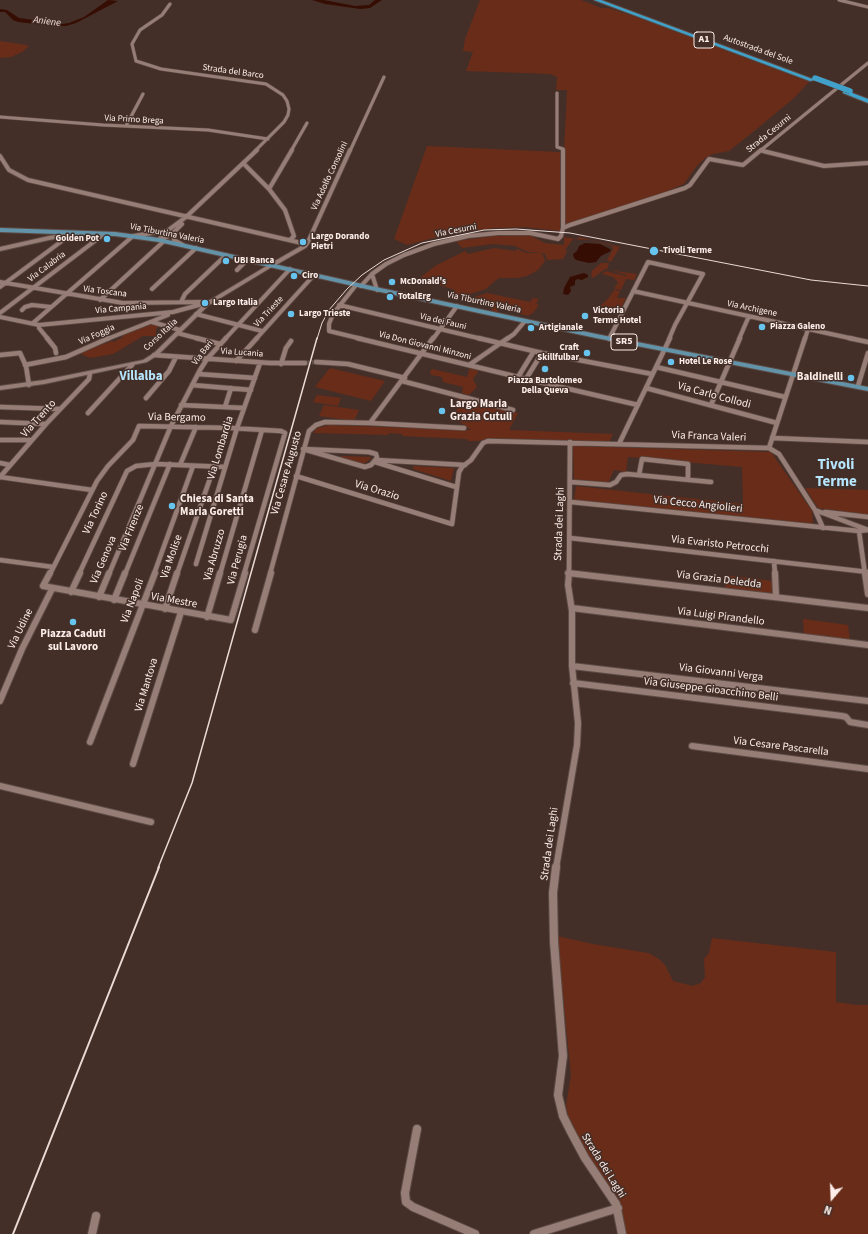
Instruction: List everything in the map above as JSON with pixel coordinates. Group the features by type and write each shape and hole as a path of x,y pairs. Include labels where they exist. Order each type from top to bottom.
{"highway":[{"name":"Autostrada del Sole","path":"596,0 813,79 868,97"},
{"name":"Autostrada del Sole","path":"604,0 813,79"},
{"name":"Autostrada del Sole","path":"847,91 868,100"}],"main road":[{"name":"Via Tiburtina Valeria","path":"0,230 49,235 80,233 134,236 162,241 377,290 609,339 794,373 868,389"}],"street":[{"path":"839,0 868,7"},
{"name":"Strada del Barco","path":"100,300 171,231 185,221 186,217 268,139 284,122 288,115 289,109 284,97 271,86 260,82 160,69 141,64 135,60 132,45 140,31 162,15 170,4"},
{"name":"Strada Cesurni","path":"563,230 683,189 690,185 709,159 743,165 763,151 827,96 868,64"},
{"name":"Via Adolfo Consolini","path":"306,244 384,77"},
{"path":"557,92 557,147 563,149 563,230"},
{"path":"126,126 143,94"},
{"name":"Via Primo Brega","path":"0,117 210,130 268,139"},
{"path":"269,189 307,123"},
{"path":"763,151 824,166 868,163"},
{"path":"0,156 9,170 25,179 306,244"},
{"path":"243,163 269,189 287,215 294,236 290,240"},
{"name":"Via Cesurni","path":"373,276 386,264 399,257 443,241 474,235 504,233 534,234 556,239 561,236 563,230"},
{"path":"33,323 134,236 171,231 174,240 183,246"},
{"path":"58,235 80,233"},
{"name":"Via Calabria","path":"0,313 104,234"},
{"path":"0,249 49,235"},
{"path":"0,287 70,235"},
{"path":"272,265 306,244"},
{"path":"152,289 196,248"},
{"path":"181,302 186,294 226,255"},
{"path":"237,270 247,260"},
{"path":"609,339 648,262 703,274 675,325 665,350 619,444"},
{"name":"Corso Italia","path":"0,388 145,362 210,302 272,265"},
{"name":"Via Bari","path":"156,464 181,405 207,359 290,270"},
{"name":"Via Trieste","path":"236,361 314,275"},
{"path":"339,306 361,286 371,284 373,276"},
{"path":"373,276 377,290"},
{"name":"Via Toscana","path":"0,282 66,295 130,304 210,302"},
{"name":"Via Archigene","path":"633,291 868,342"},
{"name":"Via Campania","path":"0,317 39,325 173,312 210,302"},
{"path":"22,310 32,305 51,308"},
{"name":"Via dei Fauni","path":"339,306 542,353 652,374"},
{"name":"Via Don Giovanni Minzoni","path":"339,306 330,320 328,328 329,331 518,377"},
{"path":"370,423 457,306"},
{"name":"Via Foggia","path":"25,365 66,357 173,312"},
{"path":"196,314 262,331"},
{"path":"711,405 749,316"},
{"path":"469,365 519,330 525,321"},
{"path":"152,322 220,344"},
{"path":"39,325 39,328 55,348 56,353"},
{"path":"769,448 808,329"},
{"path":"281,364 286,348 291,341"},
{"path":"534,351 518,377 638,405"},
{"path":"0,355 19,353 25,365 29,384"},
{"path":"526,379 542,353"},
{"path":"858,386 868,353"},
{"name":"Via Lucania","path":"154,355 260,363 305,363"},
{"path":"146,398 169,370 176,357"},
{"path":"316,362 348,364 513,410"},
{"name":"Via Lombardia","path":"196,564 237,428 260,363"},
{"path":"88,413 132,365"},
{"path":"656,367 785,397"},
{"name":"Via Trento","path":"0,477 46,424 89,379 90,373"},
{"path":"198,374 255,378"},
{"path":"192,385 251,390"},
{"path":"225,407 231,388"},
{"name":"Via Carlo Collodi","path":"646,388 777,423"},
{"path":"181,405 244,408"},
{"path":"0,407 60,409"},
{"path":"0,422 46,424"},
{"name":"Via Cesare Augusto","path":"255,630 309,431 318,424 334,422 464,428"},
{"name":"Via Bergamo","path":"92,490 108,466 134,438 139,426 262,430"},
{"path":"180,465 196,427"},
{"name":"Via Perugia","path":"229,621 233,618 252,546 285,434 284,432 262,430"},
{"name":"Via Abruzzo","path":"207,617 262,430"},
{"path":"0,440 32,440"},
{"path":"772,440 868,442"},
{"path":"772,440 779,454"},
{"name":"Via Franca Valeri","path":"452,524 459,472 471,460 483,443 488,441 769,448 779,454 815,510 824,528"},
{"name":"Strada dei Laghi","path":"570,442 571,502 568,585 572,608 573,683 578,718 577,742 557,857 554,893 554,942 563,1056 558,1095 561,1111 571,1132 588,1163 618,1208 622,1234"},
{"path":"303,449 372,453 377,456 375,461"},
{"path":"303,449 365,467 375,461 465,465"},
{"path":"333,458 334,454 338,451"},
{"path":"639,475 642,459 688,464 688,479"},
{"path":"375,461 456,487"},
{"path":"0,463 10,465"},
{"path":"156,464 226,467"},
{"name":"Via Torino","path":"70,592 126,472 134,467 156,464"},
{"name":"Via Genova","path":"99,597 156,464"},
{"name":"Via Firenze","path":"114,600 170,464"},
{"name":"Via Napoli","path":"90,742 143,605 193,466"},
{"name":"Via Molise","path":"165,609 214,466"},
{"path":"571,482 607,485 616,482 623,474 711,482"},
{"name":"Via Orazio","path":"296,476 452,524"},
{"path":"0,477 92,490 53,567 0,560"},
{"name":"Via Cecco Angiolieri","path":"571,502 824,528 859,531 868,530"},
{"path":"815,510 868,517"},
{"path":"815,510 868,530"},
{"path":"859,531 868,594"},
{"name":"Via Evaristo Petrocchi","path":"570,538 866,572"},
{"path":"774,561 776,596"},
{"name":"Via Mestre","path":"53,567 43,584 43,587 229,621"},
{"name":"Via Grazia Deledda","path":"568,573 776,596 868,608"},
{"name":"Via Udine","path":"0,701 22,649 52,589"},
{"name":"Via Luigi Pirandello","path":"572,608 868,645"},
{"name":"Via Mantova","path":"133,764 181,612"},
{"name":"Via Giovanni Verga","path":"572,666 868,701"},
{"name":"Via Giuseppe Gioacchino Belli","path":"573,683 846,717 850,722 868,725"},
{"name":"Via Cesare Pascarella","path":"692,746 868,768"},
{"path":"0,786 152,822"},
{"path":"417,1130 405,1192 406,1202 413,1207 475,1234"},
{"path":"534,1234 618,1208"},
{"path":"92,1234 96,1216"}],"shaded area":[{"path":"480,0 581,0 601,8 608,8 636,17 809,82 794,98 729,151 713,154 705,158 696,167 684,184 665,192 567,225 565,223 564,152 567,90 556,90 557,77 550,74 466,71 473,52 463,51 465,39"},
{"path":"0,41 29,46 22,52 11,57 0,58"},
{"path":"427,146 560,152 560,231 524,227 494,228 453,233 407,245 394,239"},
{"path":"529,235 545,243 564,245 564,237 577,239 579,237 620,247 611,262 607,260 613,249 612,246 590,240 573,239 565,250 567,251 563,259 547,260 545,254 543,253 528,252 515,246 493,244 462,248 456,241 495,236"},
{"path":"494,248 515,251 517,249 527,253 541,253 545,261 538,270 527,276 518,278 500,278 486,289 464,296 451,293 455,290 421,279 421,277 435,266 465,251 468,254"},
{"path":"601,263 609,263 607,270 605,269 593,278 591,276 592,271"},
{"path":"610,270 637,274 634,280 626,279 621,290 614,289 618,284 617,281 613,277 602,274 605,271 627,275"},
{"path":"614,290 620,291 617,298 626,298 620,310 600,306 608,299"},
{"path":"487,293 530,302 533,298 539,299 536,304 539,305 533,313 528,316 499,308 497,313 490,311 493,309 491,308 494,305 471,298"},
{"path":"154,323 160,325 156,329 156,336 143,336 113,354 90,358 79,353 112,341 114,342 123,337 122,336"},
{"path":"470,367 476,369 478,372 473,379 477,387 469,395 462,393 463,387 443,382 442,377 431,375 430,372 432,369 467,377"},
{"path":"330,368 385,381 371,401 315,387"},
{"path":"317,395 341,398 338,406 313,402"},
{"path":"459,398 518,413 509,430 613,434 609,442 489,438 478,441 468,441 467,439 402,436 402,434 389,433 388,435 313,433 317,428 329,425 471,430 455,418"},
{"path":"324,405 359,410 354,421 319,416"},
{"path":"573,446 771,452 812,511 813,525 574,500 576,486 743,504 742,467 628,457 626,472 614,470 608,483 574,481"},
{"path":"341,456 371,458 364,464 341,458"},
{"path":"413,466 454,468 451,481 413,469"},
{"path":"805,488 868,490 868,515 818,508"},
{"path":"725,575 772,581 773,594 725,589"},
{"path":"803,619 848,625 850,641 804,635"},
{"path":"557,936 593,944 648,953 659,959 665,965 673,981 693,986 701,983 705,977 704,959 709,953 712,938 836,952 836,1002 868,1005 868,1234 626,1234 622,1211 617,1198 601,1176 580,1141 568,1116 566,1106 571,1075"}],"water":[{"name":"Aniene","path":"108,0 118,1 76,23 66,26 18,22 13,20 5,12 0,12 0,9 7,10 19,18 62,24 84,17"},
{"path":"312,0 324,0 355,6 369,5 375,0 382,0 370,8 360,9 325,4"},
{"path":"585,243 600,244 611,251 601,256 596,262 589,263 576,260 573,254 577,251 579,246"},
{"path":"584,273 588,275 588,277 582,280 577,279 575,281 575,285 570,287 571,291 568,295 563,294 564,288 570,277"}],"tunnel":[{"path":"305,363 316,362"}],"railway":[{"path":"317,339 322,323 329,310 347,289 362,275 384,260 422,243 484,230 516,229 570,233 811,280 868,286"},
{"path":"158,868 192,783 317,338"},
{"path":"13,1234 159,867"}],"place":[{"name":"Golden Pot","path":"107,239"},
{"name":"Largo Dorando Pietri","path":"303,242"},
{"name":"Tivoli Terme","path":"654,251"},
{"name":"UBI Banca","path":"226,261"},
{"name":"Ciro","path":"294,276"},
{"name":"McDonald's","path":"392,282"},
{"name":"TotalErg","path":"390,297"},
{"name":"Largo Italia","path":"205,303"},
{"name":"Largo Trieste","path":"291,314"},
{"name":"Victoria Terme Hotel","path":"585,316"},
{"name":"Piazza Galeno","path":"762,327"},
{"name":"Artigianale","path":"531,328"},
{"name":"Craft Skillfulbar","path":"587,353"},
{"name":"Hotel Le Rose","path":"671,362"},
{"name":"Piazza Bartolomeo Della Queva","path":"545,369"},
{"name":"Baldinelli","path":"851,378"},
{"name":"Largo Maria Grazia Cutuli","path":"442,411"},
{"name":"Chiesa di Santa Maria Goretti","path":"172,506"},
{"name":"Piazza Caduti sul Lavoro","path":"73,622"}],"district":[{"name":"Villalba","path":"141,377"},
{"name":"Tivoli Terme","path":"836,474"}]}
